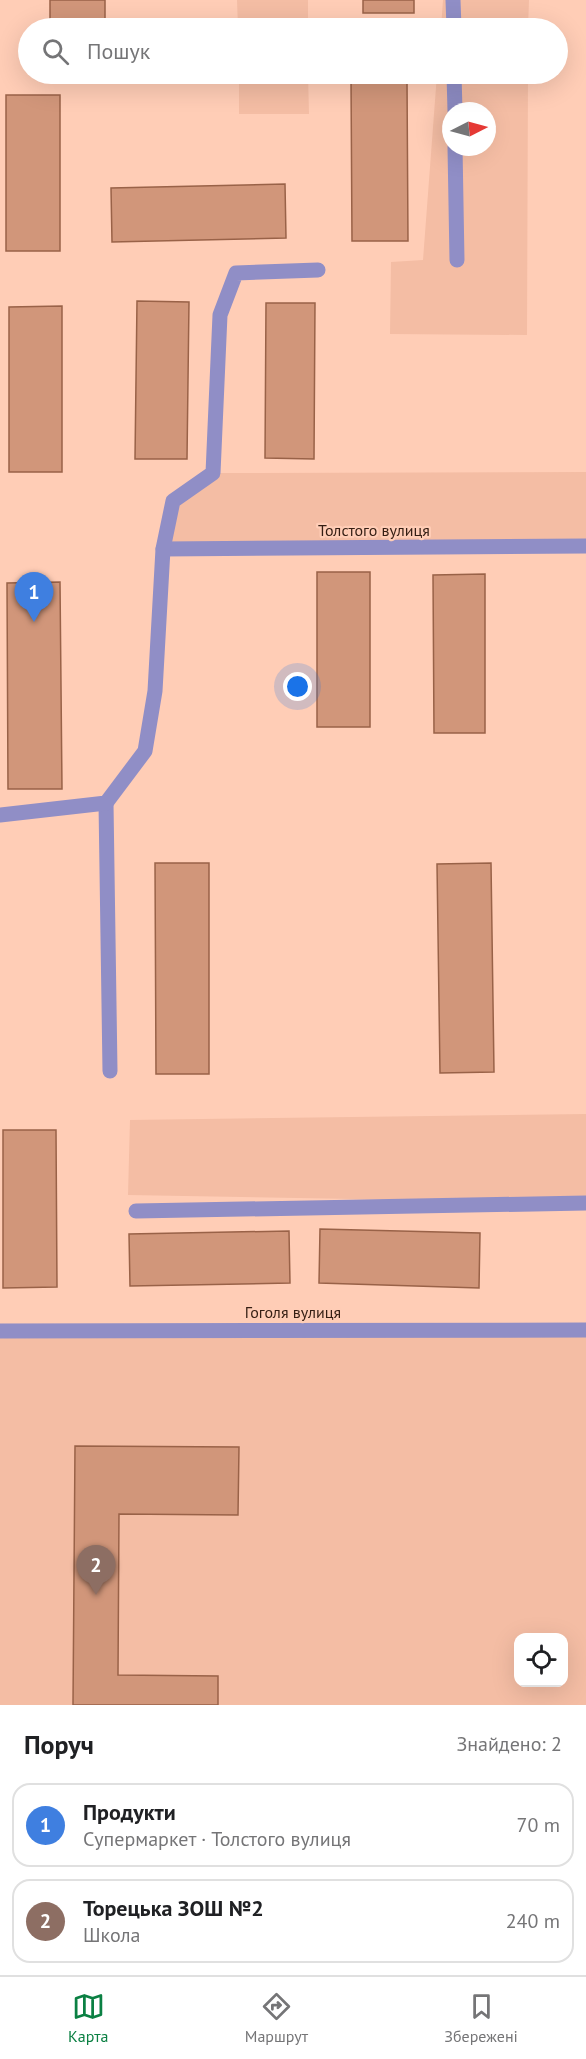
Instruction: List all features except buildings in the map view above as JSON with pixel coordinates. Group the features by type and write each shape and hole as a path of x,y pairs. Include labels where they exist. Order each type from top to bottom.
{"street":[{"path":"453,0 454,18"},
{"path":"454,84 455,102"},
{"path":"455,156 457,260"},
{"path":"110,1071 106,803 144,751 155,691 163,549 173,501 213,472 220,315 236,273 318,270"},
{"name":"Толстого вулиця","path":"163,549 586,546"},
{"path":"0,815 106,803"},
{"path":"136,1211 586,1203"},
{"name":"Гоголя вулиця","path":"0,1331 586,1330"}],"shaded area":[{"path":"237,0 308,0 308,18 238,18"},
{"path":"443,0 529,0 528,18 442,18"},
{"path":"239,84 308,84 309,114 239,114"},
{"path":"436,84 528,84 527,335 390,334 391,262 423,260"},
{"path":"586,472 586,546 163,549 173,501 213,473"},
{"path":"586,1114 586,1203 128,1195 130,1120"},
{"path":"586,1330 586,1705 0,1705 0,1331"}],"place":[{"name":"Продукти","path":"34,622"},
{"name":"Торецька ЗОШ №2","path":"96,1595"}]}
